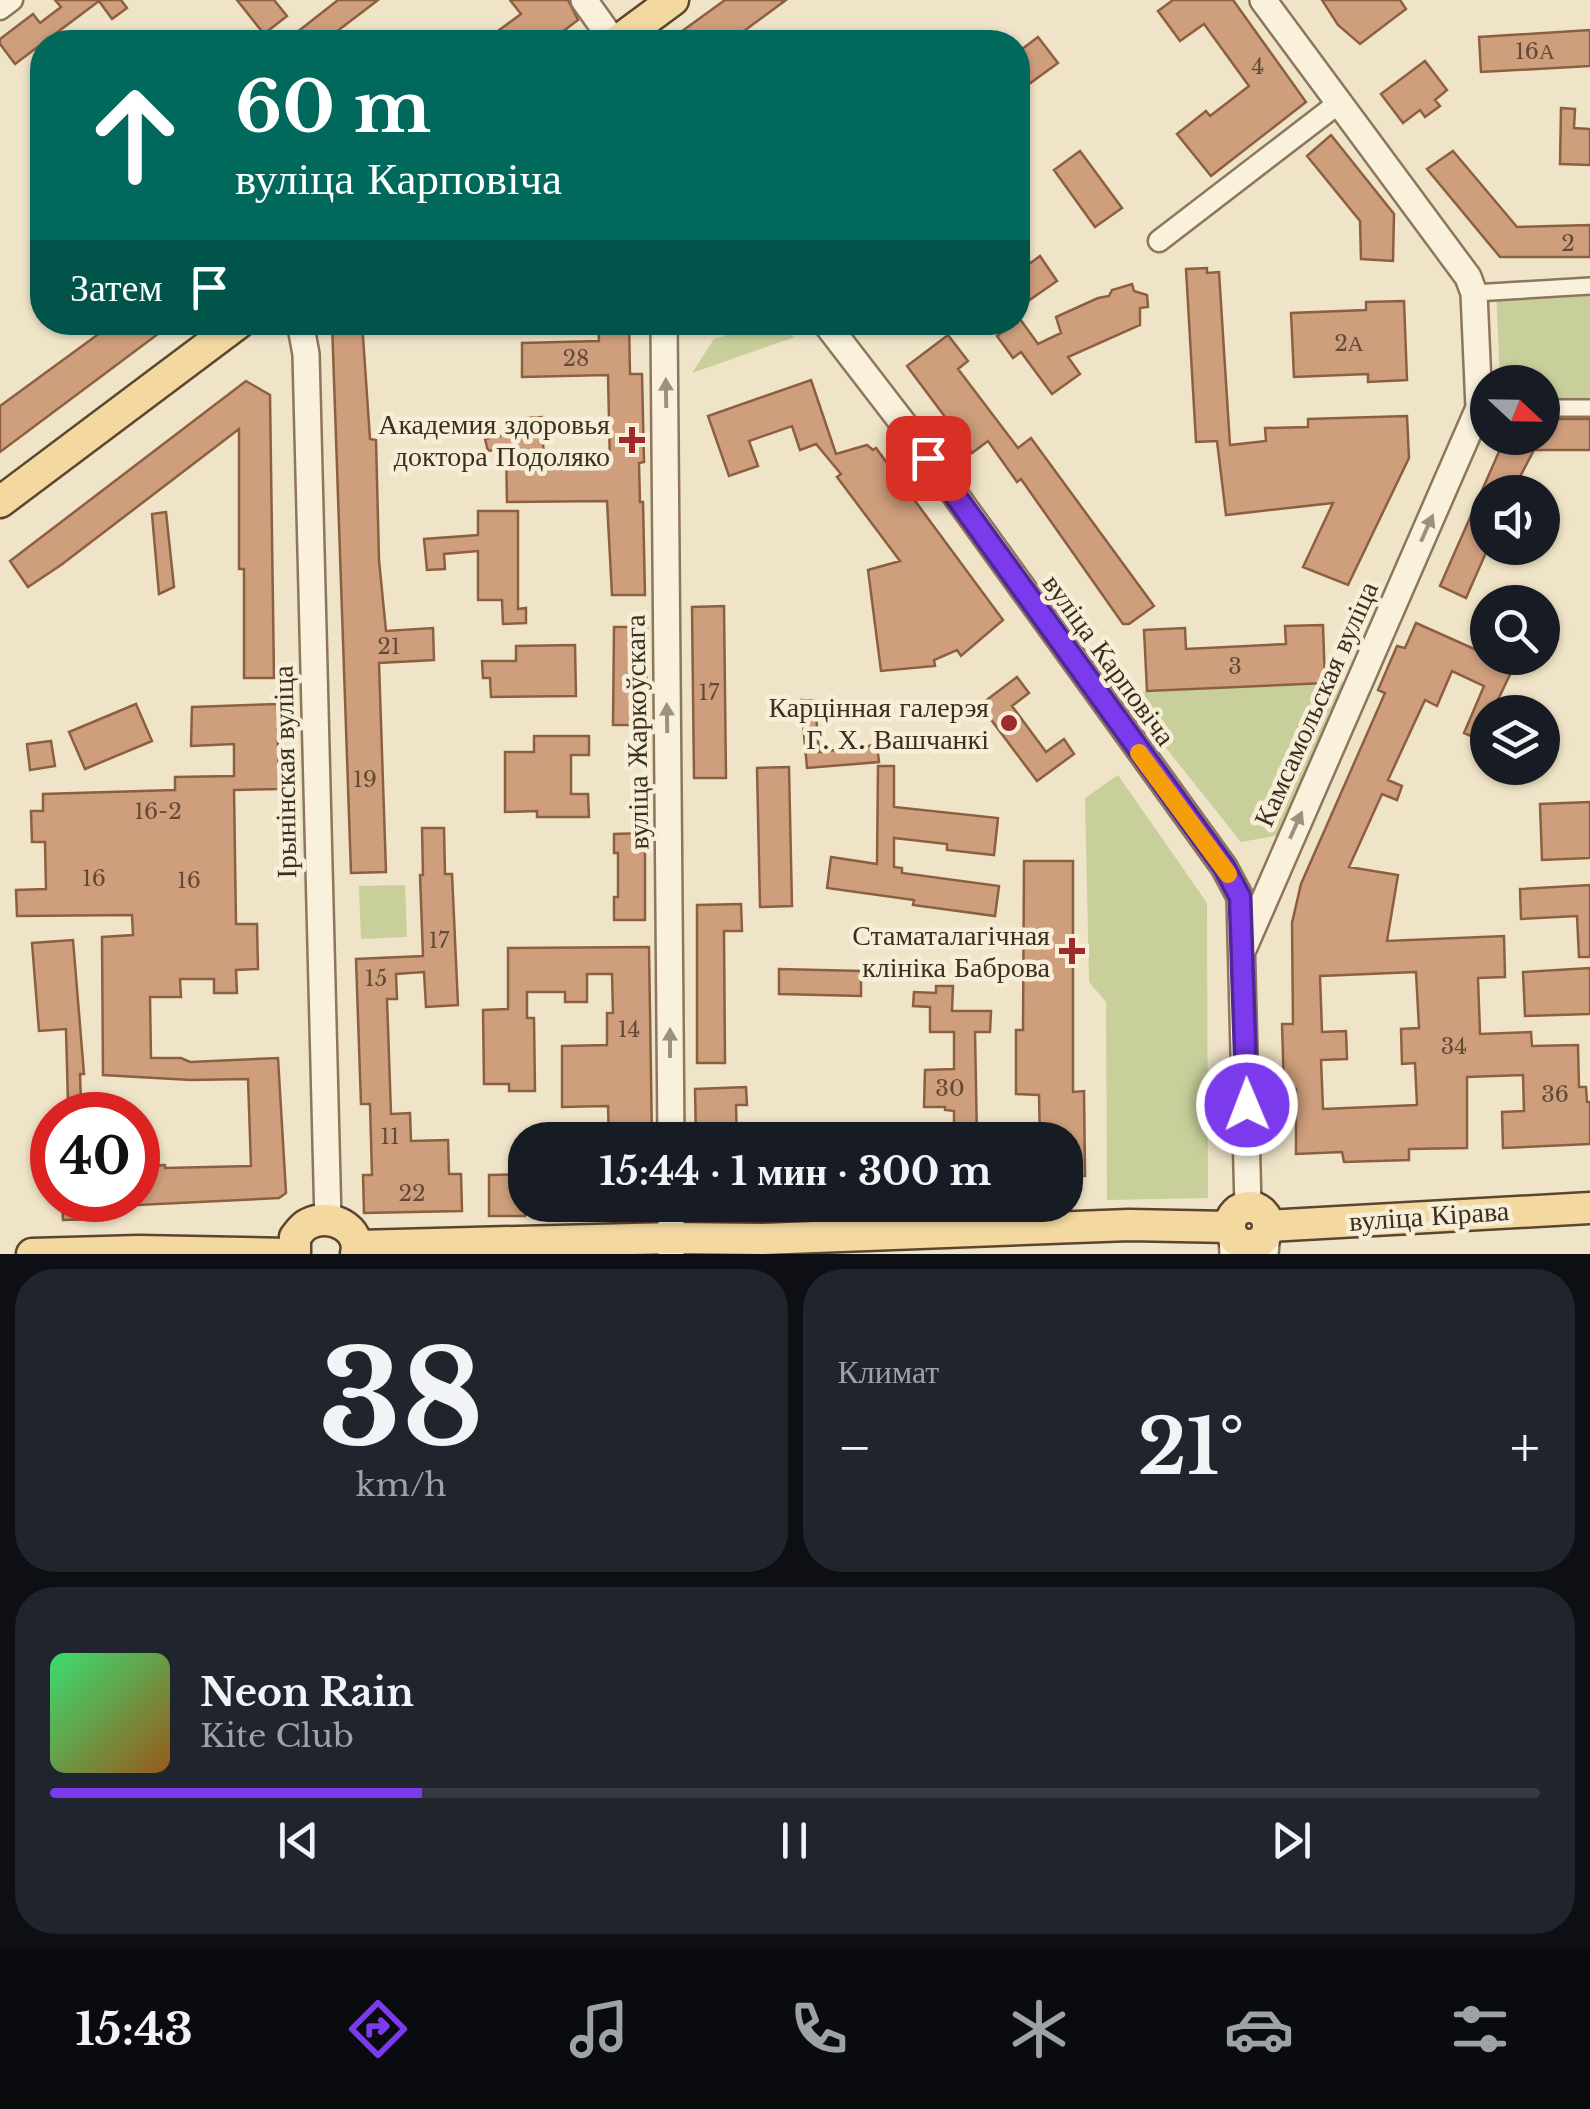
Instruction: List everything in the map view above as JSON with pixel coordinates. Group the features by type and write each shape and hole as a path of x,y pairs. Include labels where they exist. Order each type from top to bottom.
{"main road":[{"path":"632,30 673,0"},
{"path":"0,502 223,335"},
{"name":"вуліца Кірава","path":"357,1250 672,1246 1129,1225 1249,1234 1590,1208"},
{"path":"32,1254 291,1254 295,1237 308,1224 328,1221 343,1224 354,1234 357,1250"}],"street":[{"path":"0,9 12,0"},
{"path":"584,0 606,30"},
{"path":"1262,0 1468,277 1474,293 1590,286"},
{"path":"1158,241 1340,102"},
{"name":"Камсамольская вуліца","path":"1474,293 1480,365"},
{"name":"Ірынінская вуліца","path":"302,335 306,354 328,1221"},
{"name":"вуліца Жаркоўскага","path":"664,335 670,1122"},
{"name":"вуліца Карповіча","path":"836,335 1224,867 1240,897 1244,947"},
{"path":"1560,408 1590,408"},
{"name":"Камсамольская вуліца","path":"1249,1234 1244,947 1268,885 1470,439"},
{"path":"1240,897 1260,895 1268,885"}],"green space":[{"path":"1590,286 1590,403 1560,404 1560,365 1499,365 1496,290"},
{"path":"727,335 795,337 692,373 714,339"},
{"path":"1349,682 1280,835 1241,842 1122,693"},
{"path":"1118,775 1207,903 1208,1198 1107,1200 1106,1002 1089,982 1085,798"},
{"path":"405,885 407,937 361,939 359,886"}],"building":[{"path":"55,0 121,0 127,8 112,19 99,1 60,30 30,30 30,53 15,64 0,39 33,14 40,23 61,7"},
{"path":"237,0 274,0 287,16 269,30 261,30"},
{"path":"338,0 378,0 339,30 300,30"},
{"path":"510,0 568,0 578,20 565,30 499,30 521,14"},
{"path":"725,0 786,0 745,30 684,30"},
{"path":"1173,0 1233,0 1306,102 1211,176 1177,134 1206,111 1210,116 1249,86 1204,24 1180,41 1158,11"},
{"path":"1322,0 1400,0 1406,9 1360,44 1338,25"},
{"path":"1590,30 1590,66 1481,72 1479,37"},
{"path":"1038,37 1058,63 1030,83 1030,43"},
{"path":"1425,61 1447,90 1435,100 1440,106 1425,117 1420,110 1403,123 1381,94"},
{"path":"1561,108 1575,109 1574,128 1590,129 1590,165 1560,164"},
{"path":"1331,135 1394,214 1393,261 1361,259 1360,221 1307,156"},
{"path":"1080,151 1122,208 1095,227 1054,170"},
{"path":"1453,151 1517,227 1590,225 1590,257 1500,257 1427,169"},
{"path":"1040,256 1057,281 1030,300 1030,263"},
{"path":"1207,268 1207,273 1219,272 1230,445 1266,441 1265,428 1308,427 1308,419 1407,416 1409,458 1348,585 1303,567 1333,503 1226,515 1217,441 1196,442 1186,269"},
{"path":"1132,284 1134,291 1147,295 1148,307 1140,308 1140,325 1068,357 1080,374 1052,394 1021,352 1013,358 997,336 1030,333 1038,344 1061,333 1056,317 1109,296 1112,290"},
{"path":"1404,301 1407,380 1368,382 1368,374 1294,377 1291,313 1366,310 1366,302"},
{"path":"97,335 157,335 0,452 0,406"},
{"path":"332,335 363,335 370,439 376,440 379,560 386,631 433,628 434,660 379,663 386,872 351,873"},
{"path":"599,335 629,335 630,374 642,374 644,462 639,463 645,595 612,595 607,501 507,502 506,447 488,451 485,439 527,429 526,418 542,417 544,465 610,464 608,375 522,377 522,343 599,341"},
{"path":"948,335 968,361 958,369 1018,448 1031,438 1154,606 1129,624 1123,624 1021,479 1017,482 988,441 972,453 907,366"},
{"path":"811,380 836,454 867,445 876,448 1003,620 961,656 957,650 934,660 935,666 881,671 868,570 900,561 816,444 800,450 792,426 749,441 758,466 729,476 708,416"},
{"path":"246,381 270,395 274,678 244,678 239,429 28,587 10,561"},
{"path":"1560,419 1590,419 1590,450 1560,450"},
{"path":"1498,455 1531,455 1521,475 1489,475"},
{"path":"478,511 518,511 518,609 526,608 526,623 503,624 502,600 478,600 478,551 444,554 445,569 427,570 424,539 478,535"},
{"path":"166,512 174,587 159,594 152,514"},
{"path":"1470,518 1470,565 1481,565 1466,598 1440,586"},
{"path":"724,606 726,778 694,778 692,607"},
{"path":"1416,623 1470,647 1470,675 1510,675 1500,695 1480,695 1484,686 1452,671 1437,706 1425,700 1388,780 1402,786 1397,800 1382,794 1349,867 1398,875 1387,941 1504,936 1505,977 1478,978 1480,1034 1531,1032 1532,1046 1578,1045 1579,1087 1586,1087 1590,1102 1590,1144 1503,1148 1502,1112 1524,1111 1523,1075 1467,1077 1467,1148 1409,1149 1409,1160 1344,1162 1342,1152 1296,1154 1296,1089 1284,1089 1282,1024 1293,1024 1292,923 1301,884 1385,693 1378,690 1397,646 1405,648","holes":["1416,972 1419,1028 1401,1029 1402,1064 1415,1063 1417,1105 1323,1109 1321,1060 1347,1059 1346,1031 1322,1032 1320,976"]},
{"path":"1323,625 1325,683 1147,691 1144,630 1185,628 1186,649 1286,644 1285,626"},
{"path":"614,627 647,627 646,725 613,725"},
{"path":"575,645 576,696 491,697 490,678 483,678 482,661 516,661 516,646"},
{"name":"Карцінная галерэя Г. Х. Вашчанкі","path":"1017,677 1029,693 1012,706 1046,752 1064,739 1074,754 1037,781 980,705"},
{"path":"801,700 815,701 819,752 877,745 879,762 807,768"},
{"path":"136,704 152,741 85,769 69,732"},
{"path":"277,704 279,789 234,790 236,924 257,924 258,969 236,970 237,993 214,993 214,979 180,979 181,997 150,997 151,1058 181,1058 190,1062 278,1058 286,1193 279,1198 160,1204 160,1165 251,1166 248,1079 103,1075 102,937 133,935 132,915 17,916 16,890 46,889 45,842 32,842 31,811 43,811 43,794 175,790 175,777 234,776 234,744 191,746 192,707"},
{"path":"534,736 589,736 589,755 571,755 571,794 588,794 589,817 537,817 537,811 505,812 505,752 534,752"},
{"path":"51,741 55,766 30,770 27,744"},
{"path":"878,766 894,766 894,807 998,818 994,855 894,838 894,867 902,868 902,873 999,886 995,916 827,888 831,857 877,864"},
{"path":"789,767 792,906 760,907 757,768"},
{"path":"1590,802 1590,858 1542,860 1540,804"},
{"path":"422,828 444,828 445,874 452,874 458,1005 426,1007 424,972 396,974 397,999 387,999 391,1114 410,1113 411,1141 448,1140 449,1174 461,1174 462,1211 364,1213 363,1175 372,1175 370,1104 361,1104 356,959 423,956"},
{"path":"645,833 645,920 614,920 618,853 614,853 614,834"},
{"path":"1024,861 1073,861 1073,1092 1084,1091 1085,1176 1083,1122 1040,1122 1039,1095 1016,1094 1016,1030 1023,1030"},
{"path":"1590,885 1590,957 1579,957 1577,916 1521,919 1520,889"},
{"path":"741,904 742,931 724,931 725,1063 697,1063 697,905"},
{"path":"73,940 84,1074 80,1074 81,1092 68,1092 66,1029 39,1031 32,943"},
{"path":"649,947 652,1122 608,1122 608,1106 562,1107 562,1046 607,1045 607,1013 613,1013 612,974 587,974 587,1002 565,1002 565,992 527,992 527,1018 534,1018 535,1091 509,1091 509,1084 484,1084 483,1010 508,1009 508,948"},
{"path":"1590,968 1590,1014 1525,1016 1523,972"},
{"path":"779,969 861,971 861,996 779,994"},
{"path":"936,986 953,986 952,1011 991,1011 990,1032 975,1032 977,1122 954,1122 954,1111 924,1107 925,1070 954,1069 954,1032 930,1032 930,1007 913,1006 914,992 936,993"},
{"path":"746,1087 747,1105 736,1105 736,1122 696,1122 695,1089"},
{"path":"508,1174 508,1216 489,1216 489,1175"}],"slow traffic":[{"path":"1139,753 1228,874"}],"place":[{"name":"Академия здоровья доктора Подоляко","path":"632,440"},
{"name":"Карцінная галерэя Г. Х. Вашчанкі","path":"1009,723"},
{"name":"Стаматалагічная клініка Баброва","path":"1072,951"}],"route":[{"path":"928,458 1224,867 1240,897 1247,1105"}]}
